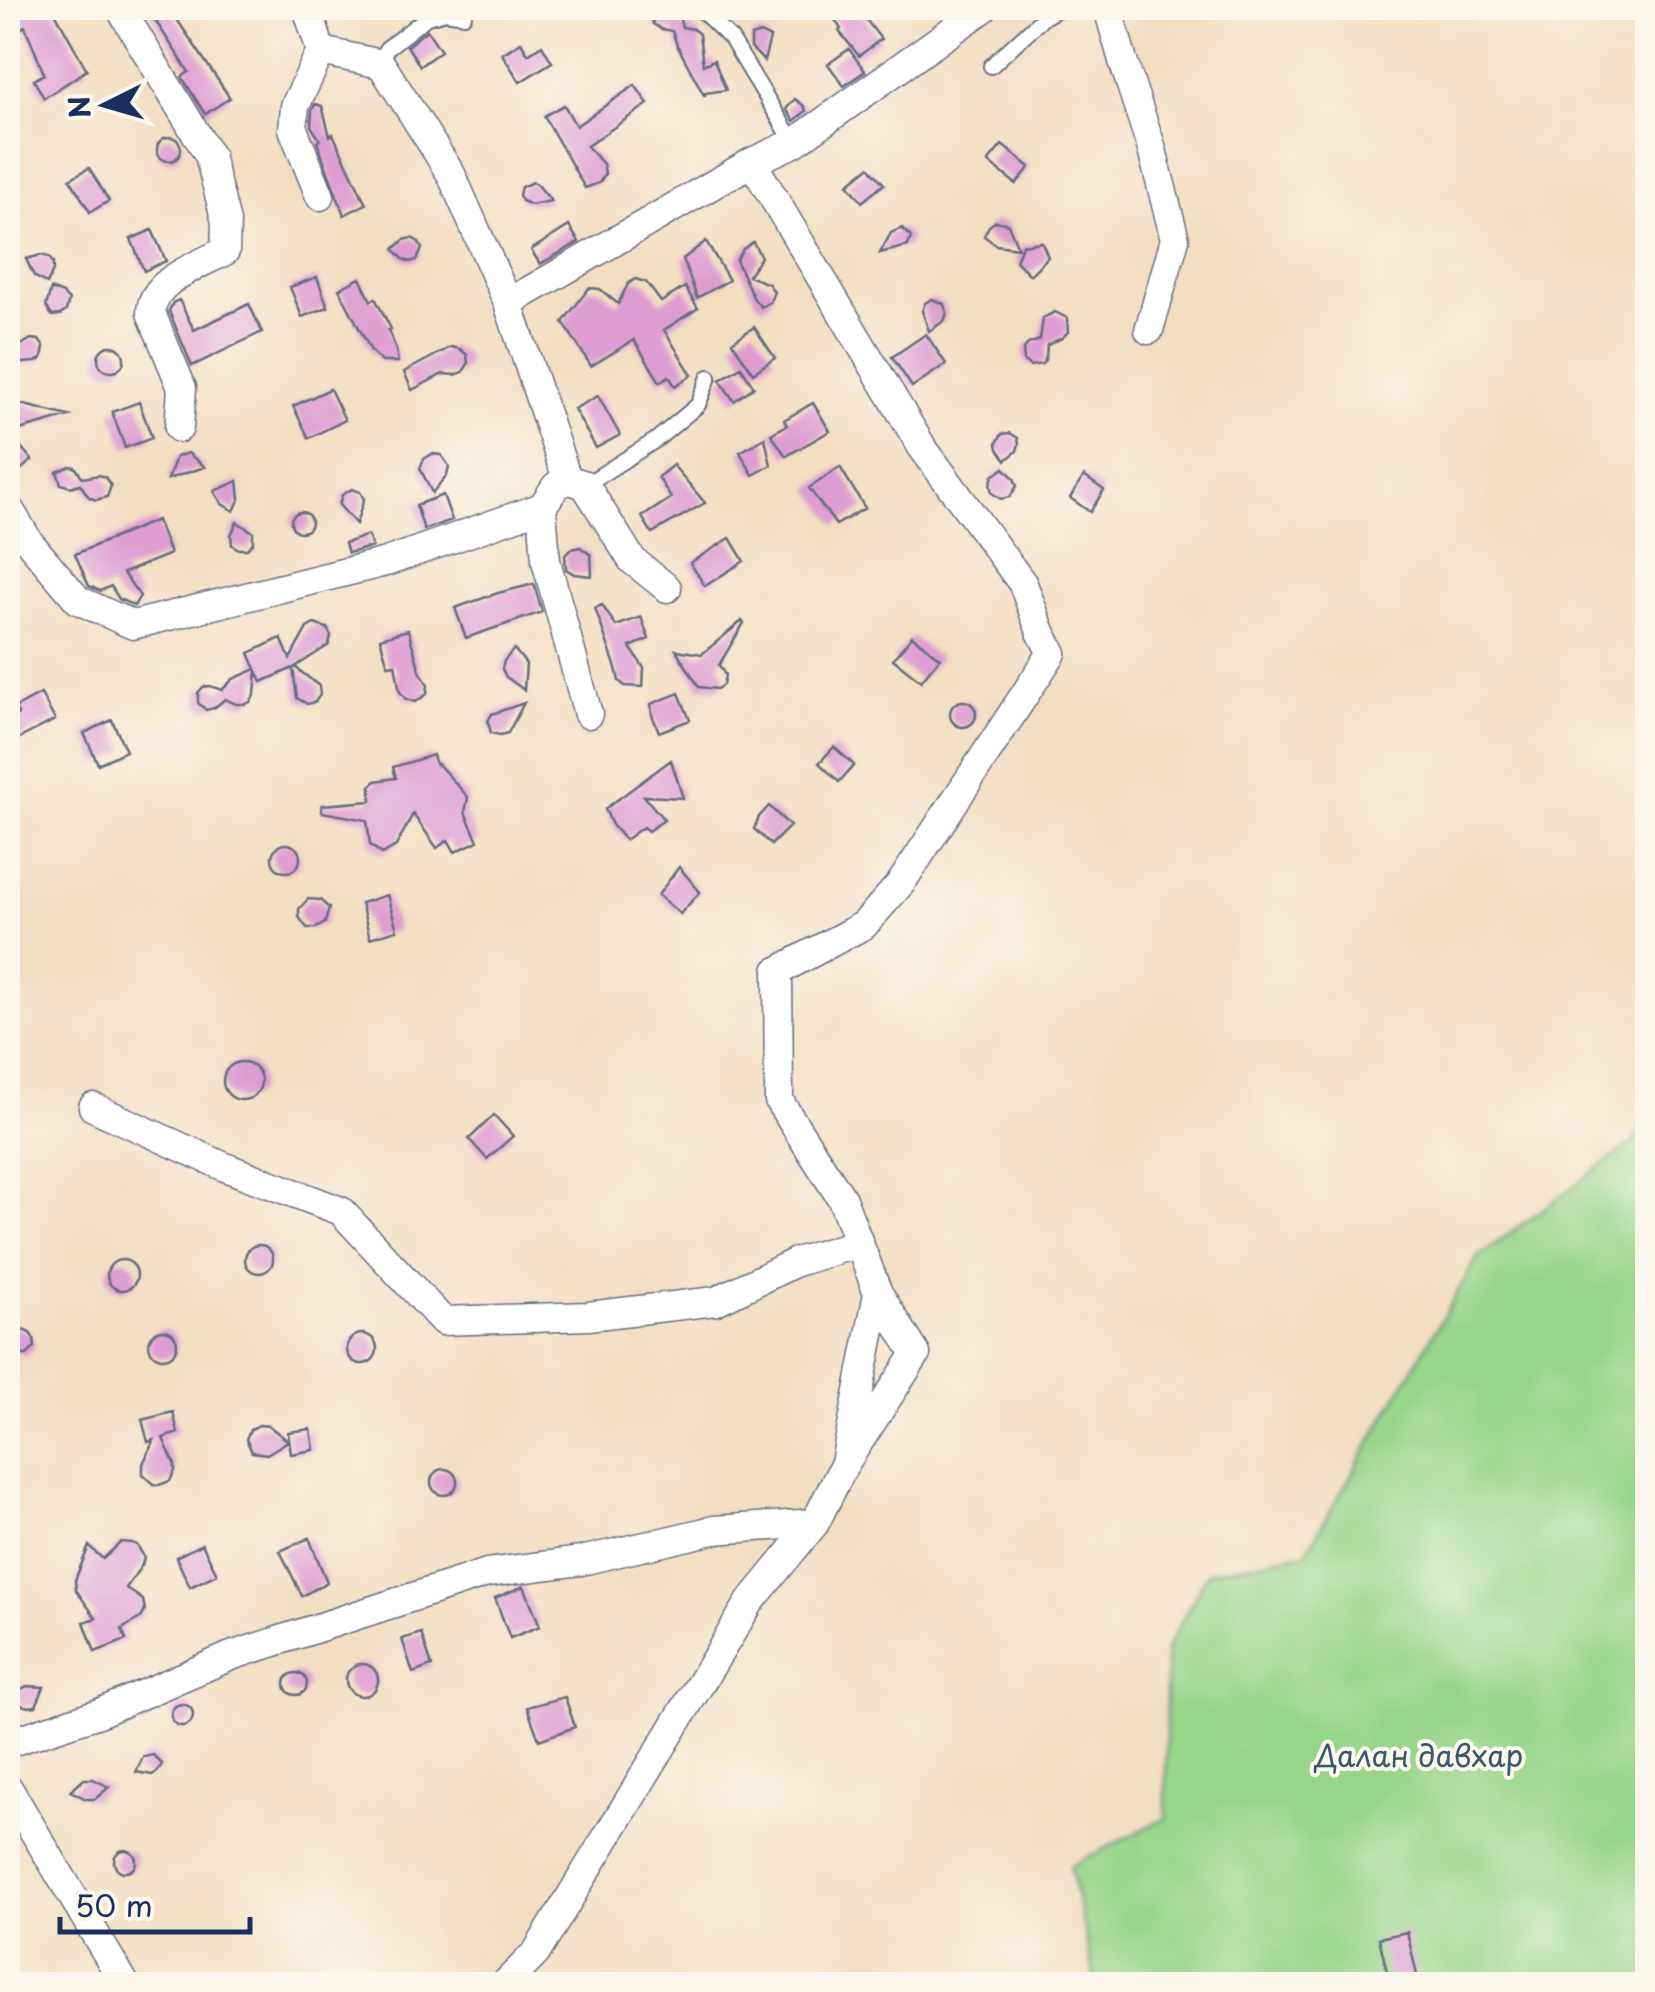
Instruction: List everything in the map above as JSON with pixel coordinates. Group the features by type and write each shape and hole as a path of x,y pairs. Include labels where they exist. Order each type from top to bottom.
{"street":[{"path":"120,8 209,155 226,222 226,251 165,283 151,302 151,314 182,388 180,428"},
{"path":"307,8 322,51 295,106 293,130 320,196"},
{"path":"508,303 752,162 794,143 984,8"},
{"path":"1108,8 1152,146 1175,239 1149,330"},
{"path":"322,51 381,64 451,174 508,303 576,482 632,560 667,588"},
{"path":"505,1984 536,1953 750,1602 815,1523 845,1463 916,1354 878,1293 842,1198 779,1101 778,971 864,925 889,896 1052,653 1023,584 922,447 752,162"},
{"path":"8,507 29,542 78,600 133,624 386,562 542,507 556,486 576,482"},
{"path":"542,507 546,561 588,714"},
{"path":"93,1107 224,1168 341,1210 443,1320 588,1316 716,1301 796,1262 859,1243"},
{"path":"845,1463 878,1293"},
{"path":"8,1743 99,1713 232,1656 487,1572 581,1561 714,1530 815,1523"},
{"path":"8,1788 125,1984"}],"lane":[{"path":"699,8 732,39 794,143"},
{"path":"991,66 1044,17 1060,8"},
{"path":"381,64 386,48 427,17 446,12 464,15"},
{"path":"576,482 656,440 698,406 710,377"}],"green space":[{"name":"Далан давхар","path":"1647,1110 1647,1984 1096,1984 1070,1866 1166,1818 1166,1650 1208,1572 1306,1553 1478,1257 1635,1141"}],"building":[{"path":"8,8 55,8 87,70 44,98 34,80 44,74 25,26 8,37"},
{"path":"147,8 176,8 176,18 230,98 205,114 182,77 189,72"},
{"path":"650,8 677,8 682,27 699,34 703,65 714,60 726,90 705,93 705,97 672,31 653,24"},
{"path":"827,8 857,8 881,39 859,56"},
{"path":"427,30 441,51 420,66 407,46"},
{"path":"760,33 770,38 764,61 751,48 751,36"},
{"path":"521,42 528,54 542,45 552,62 520,82 502,54"},
{"path":"849,49 865,71 844,86 828,64"},
{"path":"635,85 648,104 587,146 603,164 605,174 599,183 585,188 544,116 564,105 576,126"},
{"path":"795,99 806,111 794,121 786,109"},
{"path":"315,104 322,106 330,136 333,134 366,204 344,215 317,142 320,140 311,126"},
{"path":"169,137 181,149 169,161 157,149"},
{"path":"1002,145 1030,167 1016,184 988,162"},
{"path":"869,167 884,184 862,202 848,184"},
{"path":"89,168 109,201 90,212 70,179"},
{"path":"533,182 551,201 531,205 522,201 521,187"},
{"path":"996,221 1008,224 1018,248 996,245 984,236"},
{"path":"569,226 579,242 540,264 531,250"},
{"path":"902,228 911,237 908,246 880,253 891,233"},
{"path":"152,230 166,261 144,271 131,239"},
{"path":"412,238 422,249 417,260 410,262 394,249"},
{"path":"706,241 729,280 697,298 683,259"},
{"path":"753,242 761,257 748,276 769,284 774,292 770,302 761,307 736,260"},
{"path":"1042,242 1048,257 1030,275 1016,261 1022,245"},
{"path":"41,255 53,263 47,284 34,276 26,259"},
{"path":"317,277 328,307 302,317 290,287"},
{"path":"360,278 391,329 388,330 398,362 382,362 371,351 339,289"},
{"path":"635,279 646,282 661,302 685,287 698,308 664,330 692,375 675,386 669,376 660,382 634,340 591,366 563,322 589,288 600,289 618,304"},
{"path":"51,289 69,300 66,311 60,315 52,316 46,306"},
{"path":"932,299 944,304 947,313 944,321 929,331 922,311"},
{"path":"179,300 194,330 249,304 262,332 192,366 169,311"},
{"path":"1055,312 1067,318 1068,332 1047,345 1042,364 1030,366 1024,361 1023,350 1040,340 1043,318"},
{"path":"754,327 775,358 753,373 732,342"},
{"path":"926,334 946,364 912,387 892,357"},
{"path":"31,339 39,340 44,347 42,358 8,364 8,353"},
{"path":"111,346 120,350 124,359 120,368 111,372 102,368 98,359 102,350"},
{"path":"451,347 467,355 468,364 463,372 443,374 412,390 404,372"},
{"path":"741,367 754,387 734,401 720,380"},
{"path":"330,389 345,420 309,438 293,406"},
{"path":"598,396 620,435 596,448 574,409"},
{"path":"8,401 69,416 9,433 32,460 8,481"},
{"path":"139,402 152,438 125,448 112,412"},
{"path":"813,403 830,431 786,456 771,434 787,425 784,420"},
{"path":"1002,434 1018,438 1019,444 1006,460 997,443"},
{"path":"765,438 771,465 753,475 740,452"},
{"path":"188,453 205,467 168,479 176,457"},
{"path":"432,454 441,455 449,466 447,475 432,493 420,468"},
{"path":"673,465 705,503 652,533 642,517 671,498 658,477"},
{"path":"70,466 83,478 105,477 111,486 107,497 96,500 80,484 61,484 57,472"},
{"path":"840,467 865,508 836,525 809,488"},
{"path":"1004,468 1017,486 1010,497 1001,499 992,493 990,484 993,476"},
{"path":"1084,476 1104,490 1090,512 1070,498"},
{"path":"238,481 240,498 234,511 222,504 214,491"},
{"path":"352,489 364,499 356,524 339,505 342,495"},
{"path":"443,495 452,520 424,530 416,505"},
{"path":"297,512 305,512 311,522 305,532 297,532 291,526 291,518"},
{"path":"157,520 170,554 123,573 140,596 134,606 119,599 111,586 100,591 89,586 75,554"},
{"path":"237,522 253,532 253,543 247,549 232,545 231,535"},
{"path":"368,535 372,547 348,553 345,543"},
{"path":"730,538 744,561 705,586 690,563"},
{"path":"580,547 591,555 592,576 566,569 565,555"},
{"path":"534,584 542,612 466,638 455,608"},
{"path":"602,605 616,626 641,617 649,639 630,647 644,668 643,687 625,686 619,681 595,608"},
{"path":"742,621 719,665 725,675 723,685 717,689 699,687 676,650 702,654"},
{"path":"314,624 327,628 331,636 329,645 295,667 319,686 320,695 315,702 307,704 297,698 293,668 262,682 257,671 255,694 246,704 225,699 206,710 198,703 203,687 222,690 233,679 256,669 249,653 281,638 290,659 307,628"},
{"path":"408,630 428,685 427,694 415,702 400,692 395,664 388,665 380,638"},
{"path":"912,636 940,658 921,681 893,659"},
{"path":"514,649 526,664 524,690 506,677 502,669"},
{"path":"679,693 690,720 659,732 651,704"},
{"path":"41,694 55,720 8,744 8,721 18,714 15,708"},
{"path":"963,701 972,705 976,714 972,723 963,727 954,723 950,714 954,705"},
{"path":"524,703 508,733 491,733 488,721 492,714"},
{"path":"112,720 126,751 98,764 84,733"},
{"path":"834,747 854,765 839,782 819,763"},
{"path":"433,755 436,765 468,797 465,812 478,841 455,852 448,840 437,848 413,814 396,846 382,854 370,845 367,820 322,812 322,805 371,801 371,785 396,778 393,767"},
{"path":"671,760 683,798 644,796 664,820 648,831 643,827 625,840 605,809"},
{"path":"769,806 790,826 771,845 754,829"},
{"path":"286,844 296,848 300,858 296,868 286,872 276,868 272,858 276,848"},
{"path":"679,867 700,892 680,914 658,895"},
{"path":"387,895 397,930 370,938 361,903"},
{"path":"308,899 320,900 329,908 325,923 316,928 307,928 299,917 299,909"},
{"path":"242,1062 255,1068 261,1081 255,1094 242,1100 229,1094 223,1081 229,1068"},
{"path":"494,1115 513,1136 487,1159 469,1139"},
{"path":"259,1245 269,1249 273,1259 269,1269 259,1273 249,1269 245,1259 249,1249"},
{"path":"122,1260 136,1269 137,1275 128,1289 122,1290 108,1281 107,1275 116,1261"},
{"path":"14,1326 34,1339 35,1347 27,1355 12,1350"},
{"path":"163,1330 173,1334 177,1344 173,1354 163,1358 153,1354 149,1344 153,1334"},
{"path":"362,1334 376,1343 377,1349 368,1363 362,1364 348,1355 347,1349 356,1335"},
{"path":"173,1412 178,1433 163,1438 175,1471 170,1481 154,1484 143,1474 143,1464 154,1440 148,1442 142,1420"},
{"path":"259,1425 269,1426 288,1441 267,1454 252,1452 246,1439 250,1430"},
{"path":"311,1429 314,1450 291,1454 288,1432"},
{"path":"444,1469 453,1473 457,1482 453,1491 444,1495 435,1491 431,1482 435,1473"},
{"path":"309,1538 327,1582 302,1596 280,1551"},
{"path":"121,1542 137,1545 144,1557 126,1588 143,1600 145,1610 142,1617 122,1629 126,1640 95,1652 84,1622 96,1618 76,1590 75,1580 89,1546 103,1559"},
{"path":"202,1544 217,1574 190,1587 176,1557"},
{"path":"524,1586 540,1626 510,1638 495,1598"},
{"path":"421,1633 432,1666 413,1673 402,1639"},
{"path":"362,1664 373,1669 378,1680 373,1691 362,1696 351,1691 346,1680 351,1669"},
{"path":"296,1673 304,1676 304,1692 296,1695 288,1692 285,1684 288,1676"},
{"path":"27,1686 44,1687 36,1706 21,1705 17,1697"},
{"path":"565,1697 575,1727 539,1740 527,1707"},
{"path":"182,1704 190,1707 190,1723 182,1726 174,1723 171,1715 174,1707"},
{"path":"153,1755 162,1764 157,1772 136,1772 143,1757"},
{"path":"84,1779 109,1787 95,1799 86,1799 71,1791"},
{"path":"121,1850 129,1850 136,1861 129,1872 121,1872 114,1865 114,1857"},
{"path":"1407,1932 1419,1984 1390,1984 1379,1938"}]}
